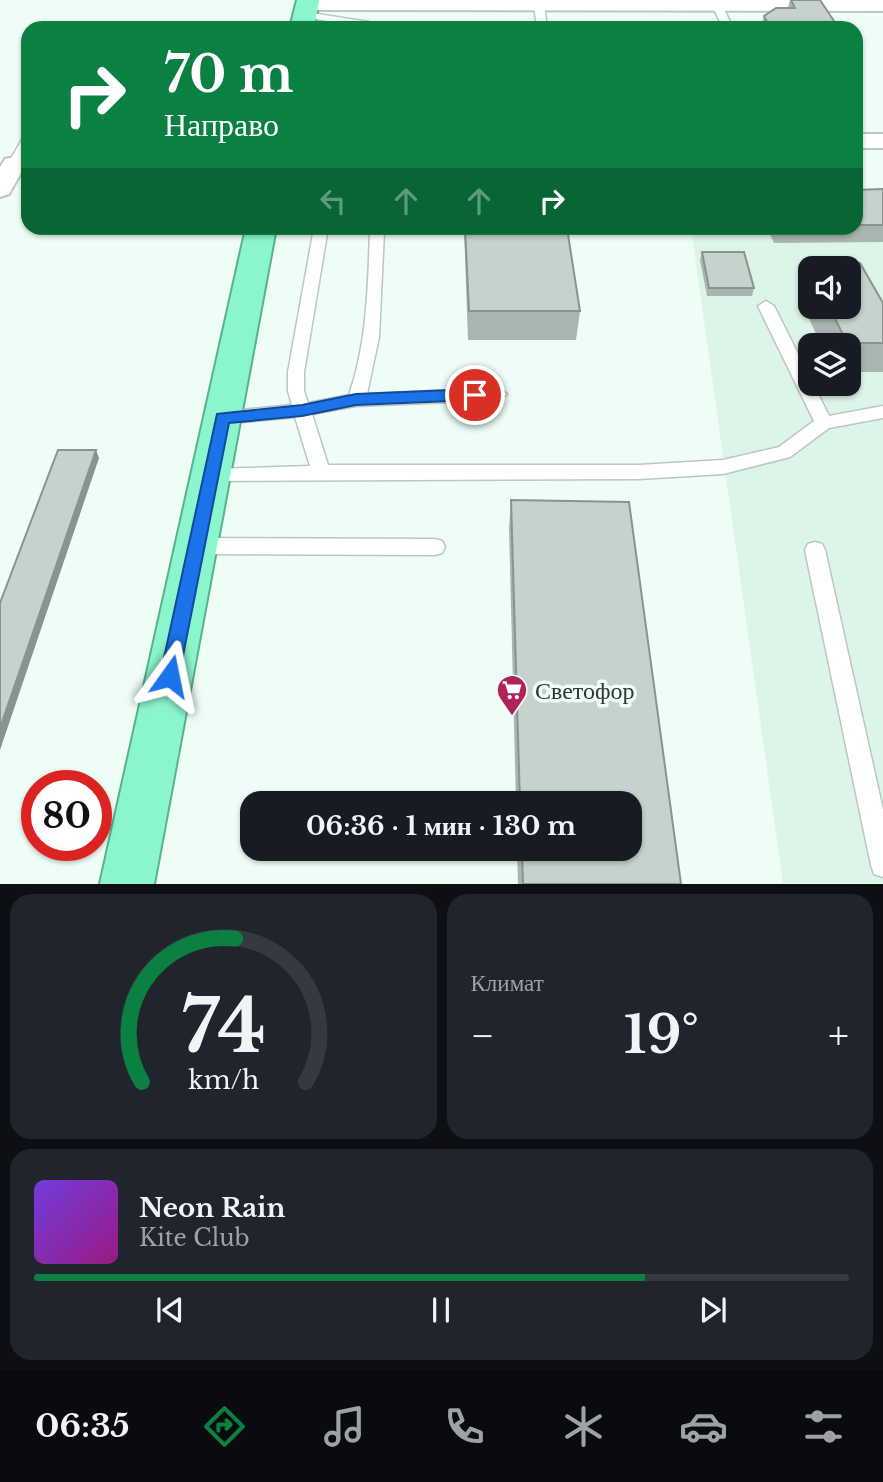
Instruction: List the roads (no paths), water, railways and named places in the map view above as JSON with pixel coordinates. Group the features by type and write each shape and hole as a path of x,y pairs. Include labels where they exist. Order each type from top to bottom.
{"highway":[{"path":"127,884 260,235"}],"street":[{"path":"306,12 538,5 883,5"},
{"path":"863,141 883,141"},
{"path":"0,189 14,165"}],"lane":[{"path":"727,3 728,21"},
{"path":"538,5 541,21"},
{"path":"306,12 350,21"},
{"path":"320,235 296,372 296,391 321,472"},
{"path":"356,400 362,386 373,318 377,235"},
{"path":"766,306 824,423"},
{"path":"222,418 302,410 356,400 499,394"},
{"path":"211,476 321,472 639,472 723,467 784,452 824,423 883,412"},
{"path":"196,546 435,547"},
{"path":"815,550 883,865"}],"place":[{"name":"Светофор","path":"512,717"}]}
